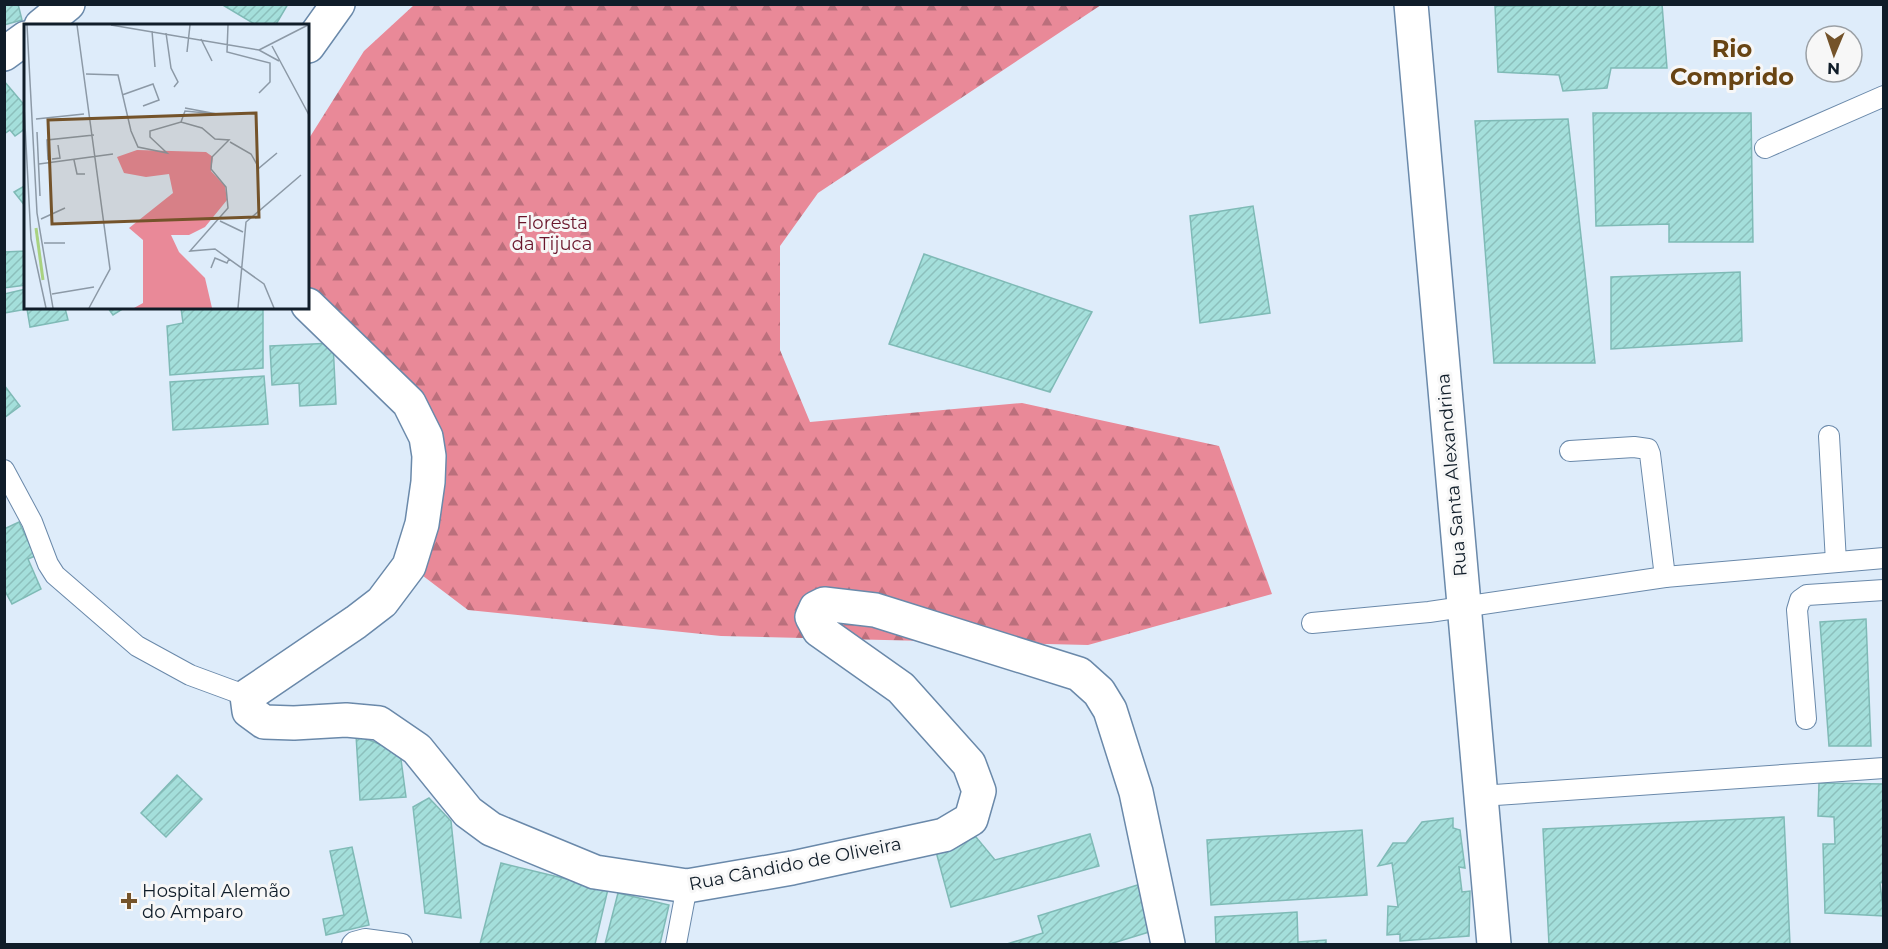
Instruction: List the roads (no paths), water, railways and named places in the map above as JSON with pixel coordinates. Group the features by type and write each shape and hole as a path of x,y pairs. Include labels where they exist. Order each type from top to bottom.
{"street":[{"path":"43,24 68,4"},
{"path":"309,45 338,4"},
{"name":"Rua Santa Alexandrina","path":"1411,4 1494,945"},
{"path":"4,54 24,39"},
{"path":"247,696 382,602 410,566 422,524 429,456 426,437 409,403 309,306"},
{"name":"Rua Cândido de Oliveira","path":"247,696 249,711 264,722 346,720 379,723 417,749 468,812 491,829 595,872 687,886 792,868 944,835 971,819 979,791 969,764 901,688 819,630 812,617 816,608 824,604 875,610 1079,674 1099,692 1110,710 1136,792 1168,945"}],"lane":[{"path":"1765,148 1884,96"},
{"path":"1828,436 1836,562"},
{"path":"1570,451 1634,447 1648,449 1665,577"},
{"path":"4,470 32,522 48,564 55,575 137,646 190,675 247,696"},
{"path":"1312,623 1429,612 1665,577 1884,558"},
{"path":"1806,719 1797,610 1800,600 1807,595 1884,590"},
{"path":"1481,796 1884,768"},
{"path":"676,945 687,886"},
{"path":"352,945 354,942 365,939 402,945"}],"place":[{"name":"Hospital Alemão do Amparo","path":"129,901"}],"district":[{"name":"Rio Comprido","path":"1732,63"}],"park label":[{"name":"Floresta da Tijuca","path":"552,233"}]}
